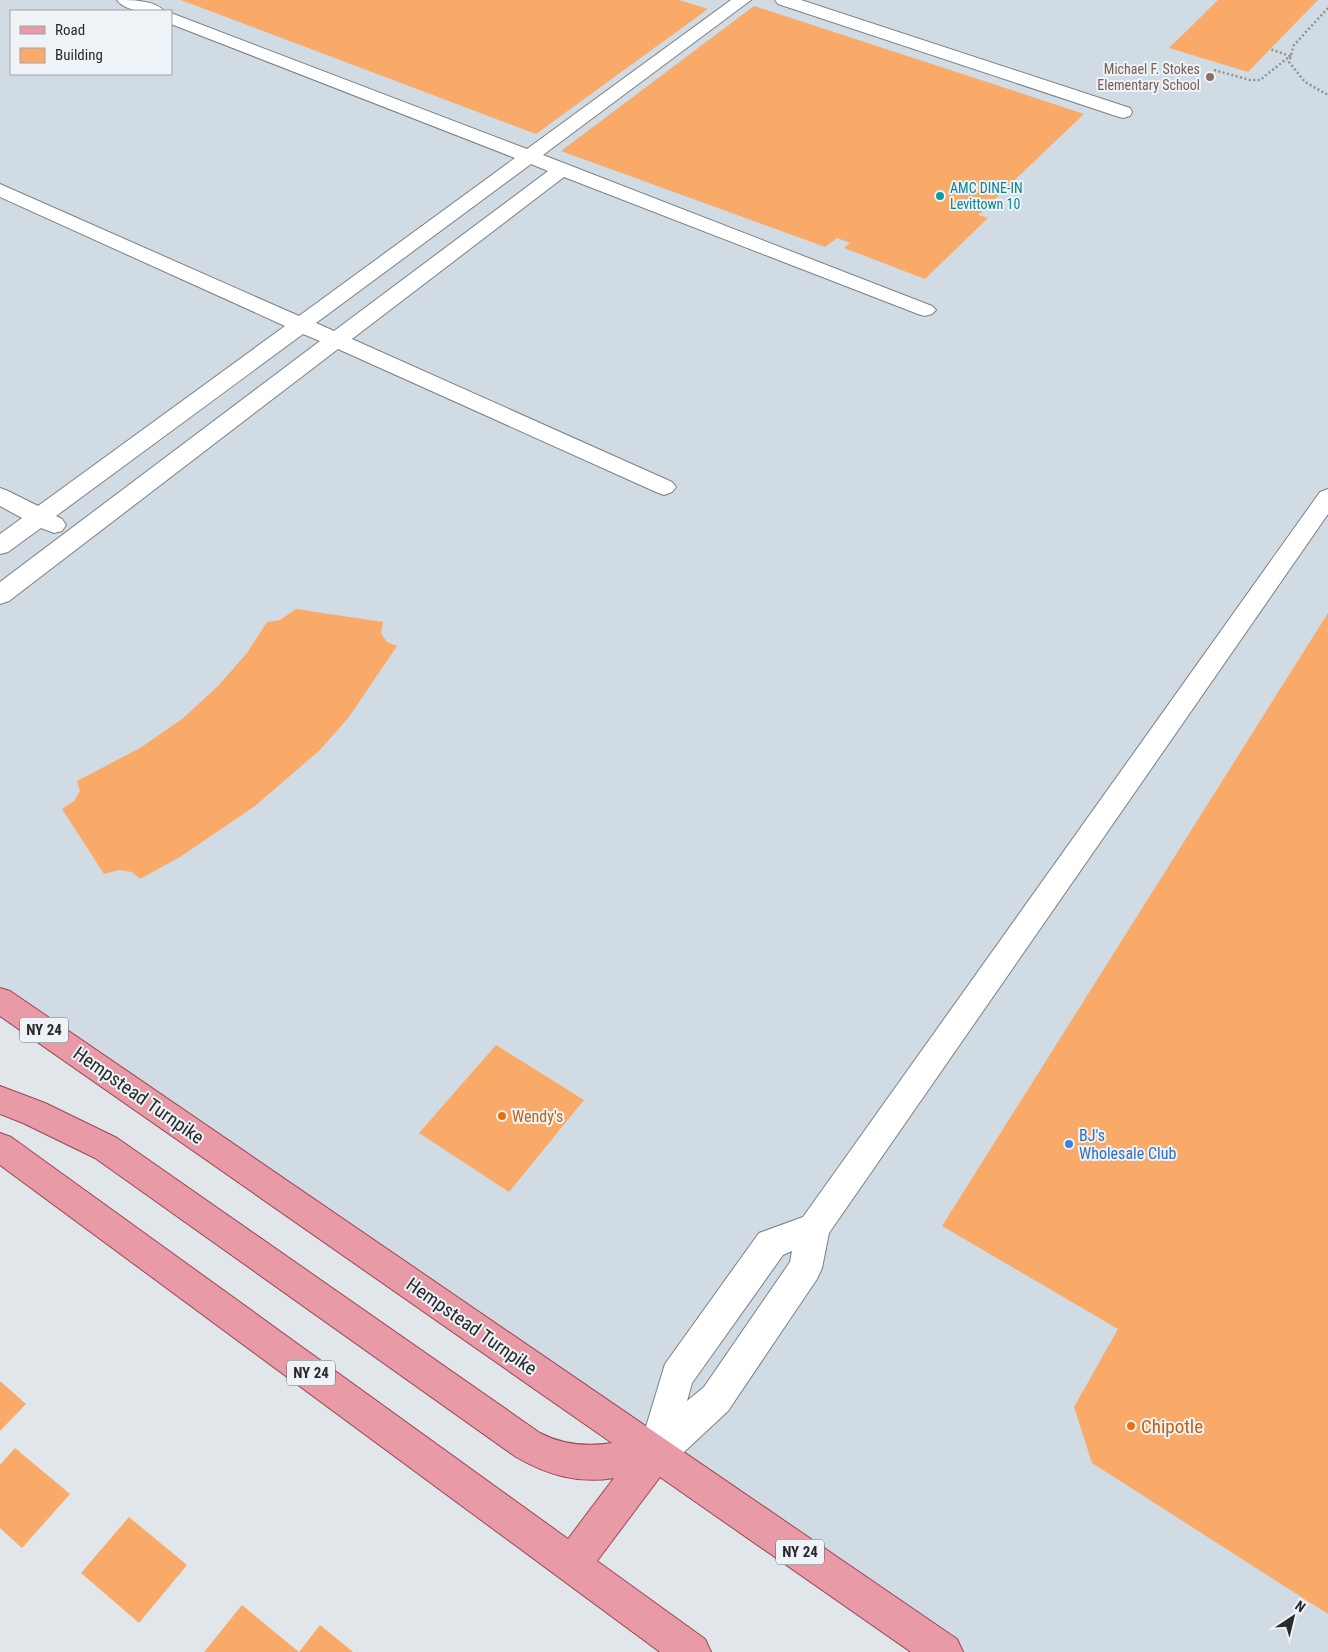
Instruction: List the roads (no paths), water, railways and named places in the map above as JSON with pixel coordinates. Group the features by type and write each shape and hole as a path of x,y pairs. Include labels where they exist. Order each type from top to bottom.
{"main road":[{"name":"Hempstead Turnpike","path":"0,1000 944,1652"},
{"path":"0,1100 34,1113 106,1148 528,1445 555,1458 577,1463 603,1463 656,1453"},
{"name":"NY 24","path":"0,1147 692,1652"},
{"path":"572,1564 656,1453"}],"lane":[{"path":"126,0 152,10"},
{"path":"0,546 742,0"},
{"path":"784,0 1123,112"},
{"path":"172,18 925,310"},
{"path":"0,595 78,538 562,169"},
{"path":"0,190 664,487"},
{"path":"0,496 78,538"},
{"path":"656,1453 716,1399 805,1268 814,1228 1328,498"},
{"path":"656,1453 677,1376 771,1244 814,1228"}],"place":[{"name":"Michael F. Stokes Elementary School","path":"1210,77"},
{"name":"AMC DINE-IN Levittown 10","path":"940,196"},
{"name":"Wendy's","path":"502,1116"},
{"name":"BJ's Wholesale Club","path":"1069,1144"},
{"name":"Chipotle","path":"1131,1426"}]}
